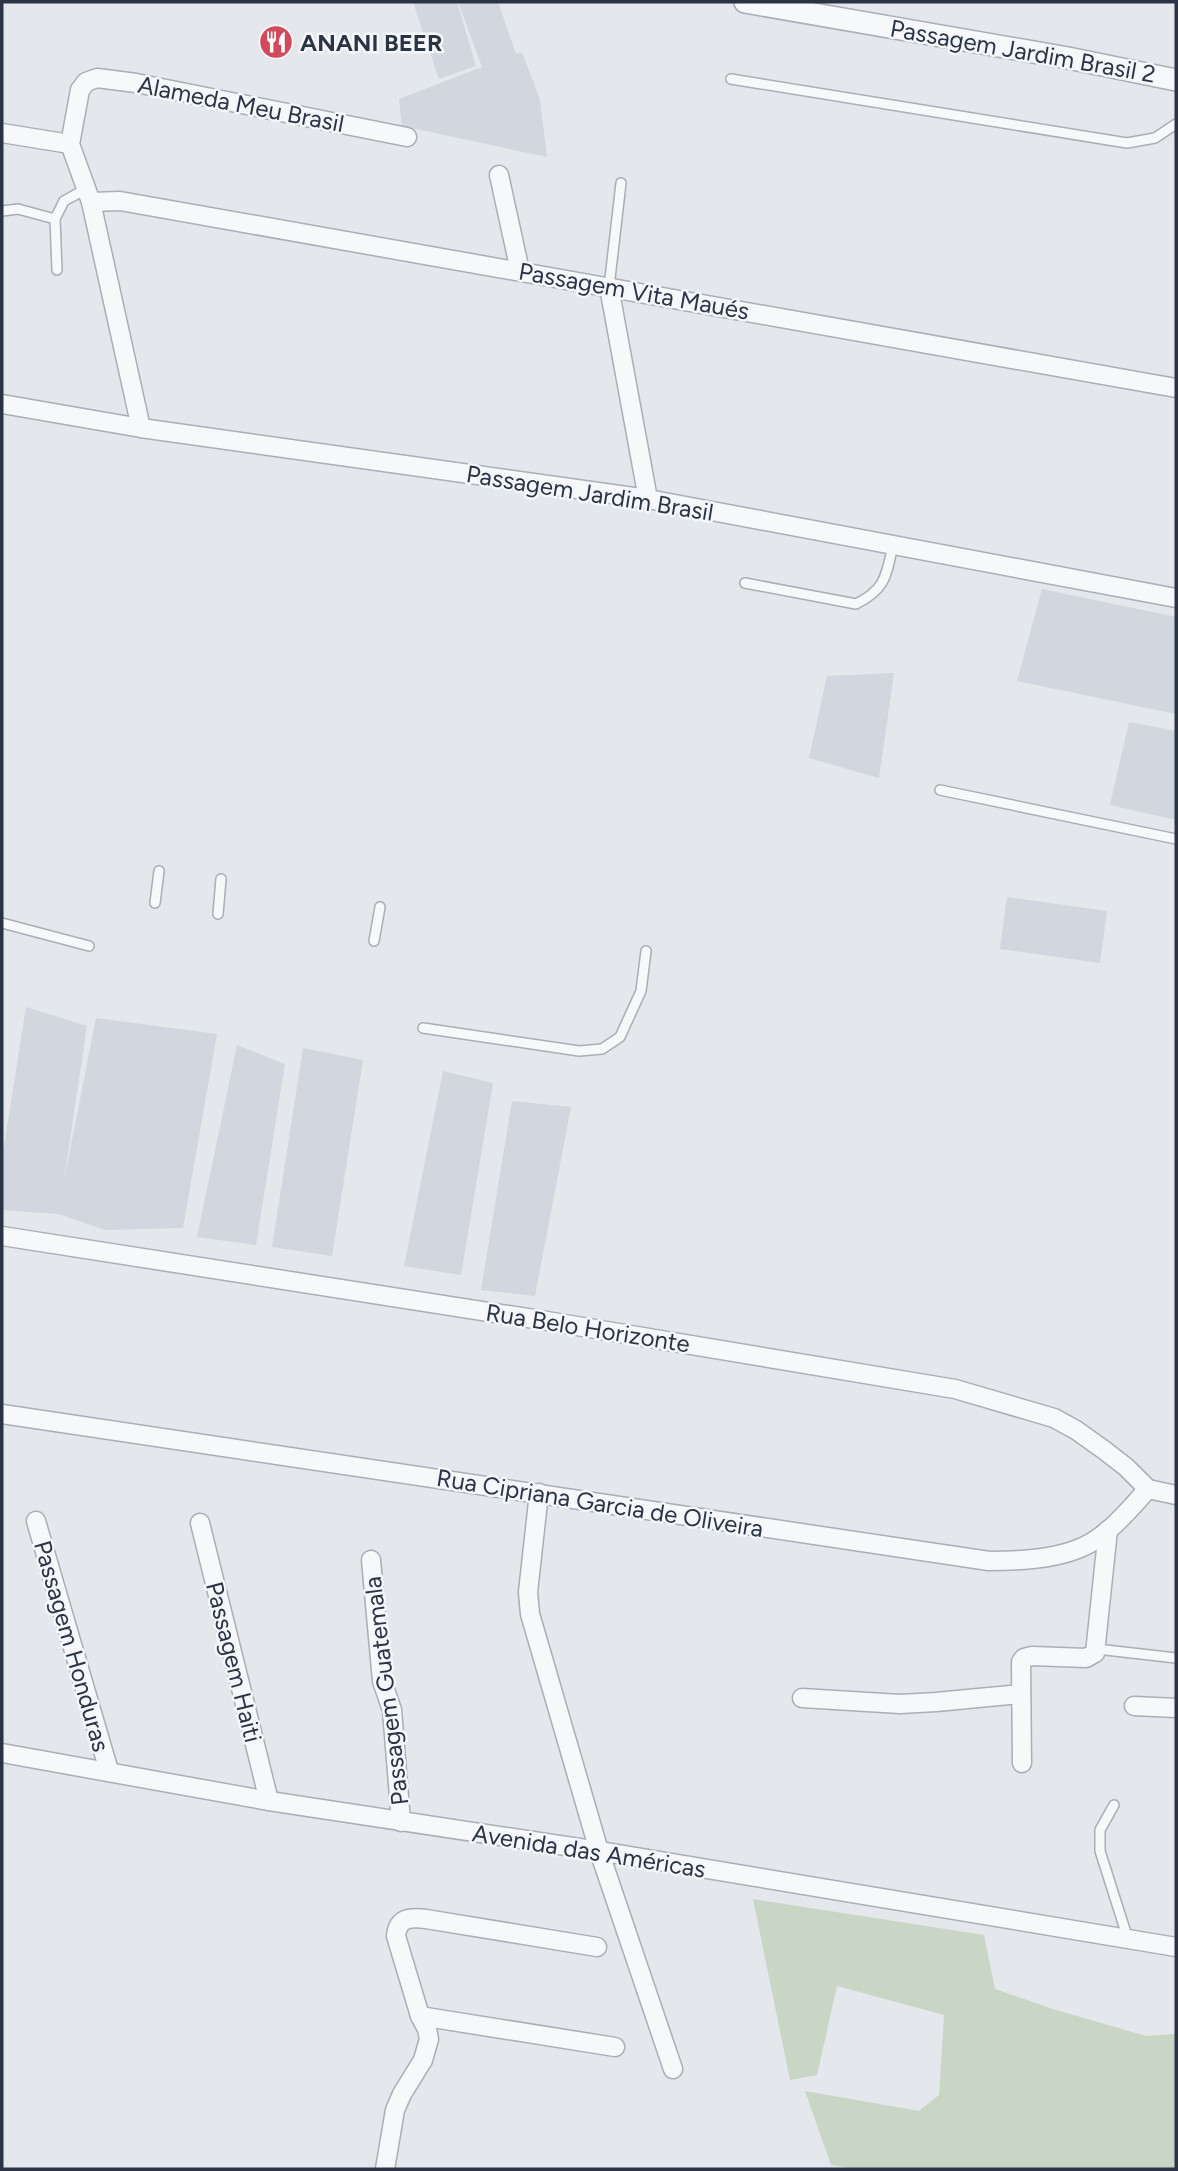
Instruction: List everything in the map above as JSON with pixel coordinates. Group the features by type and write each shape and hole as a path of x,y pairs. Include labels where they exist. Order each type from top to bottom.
{"street":[{"name":"Passagem Jardim Brasil 2","path":"745,2 1068,58 1176,80"},
{"name":"Alameda Meu Brasil","path":"69,144 80,90 86,82 97,78 407,137"},
{"path":"2,133 69,144 88,195 141,428"},
{"path":"499,175 520,271"},
{"name":"Passagem Vita Maués","path":"88,195 1176,387"},
{"path":"609,287 648,499"},
{"name":"Passagem Jardim Brasil","path":"2,404 141,428 648,499 1176,598"},
{"name":"Rua Belo Horizonte","path":"2,1236 552,1322 955,1389 1055,1418 1104,1450 1148,1489"},
{"name":"Rua Cipriana Garcia de Oliveira","path":"2,1414 989,1561 1020,1561 1077,1548 1099,1538 1148,1489"},
{"path":"1148,1489 1176,1496"},
{"path":"539,1493 528,1592 530,1614 598,1851 673,2069"},
{"name":"Passagem Honduras","path":"36,1521 109,1771"},
{"name":"Passagem Haiti","path":"200,1523 269,1801"},
{"path":"1022,1763 1020,1667 1024,1658 1032,1656 1086,1658 1091,1657 1097,1649 1108,1530"},
{"name":"Passagem Guatemala","path":"371,1560 382,1681 392,1710 401,1822"},
{"path":"802,1698 900,1704 1020,1694"},
{"path":"1134,1706 1176,1708"},
{"name":"Avenida das Américas","path":"2,1753 269,1801 598,1851 1176,1947"},
{"path":"385,2169 395,2110 423,2060 429,2039 396,1936 397,1929 406,1919 426,1919 597,1947"},
{"path":"420,2016 615,2048"}],"lane":[{"path":"731,79 1128,143 1154,138 1176,124"},
{"path":"609,287 621,183"},
{"path":"57,270 55,219 64,201 88,195"},
{"path":"2,211 18,209 55,219"},
{"path":"745,583 856,604 873,596 884,580 893,545"},
{"path":"940,790 1176,839"},
{"path":"155,903 159,871"},
{"path":"218,914 221,879"},
{"path":"374,941 380,907"},
{"path":"2,923 89,946"},
{"path":"423,1028 579,1051 602,1049 620,1037 641,991 646,951"},
{"path":"1097,1649 1176,1658"},
{"path":"1114,1805 1100,1830 1100,1851 1128,1939"}],"shaded area":[{"path":"413,2 457,2 476,66 439,79"},
{"path":"458,2 498,2 516,54 522,52 540,100 547,157 402,126 399,99 482,67"},
{"path":"1042,589 1176,617 1176,714 1017,681"},
{"path":"894,673 879,778 809,758 827,676"},
{"path":"1129,722 1176,731 1176,820 1110,805"},
{"path":"1007,897 1107,911 1100,963 1000,949"},
{"path":"26,1007 87,1026 63,1186 96,1018 217,1034 183,1228 105,1230 58,1214 2,1210 2,1159"},
{"path":"237,1045 285,1064 256,1245 197,1237"},
{"path":"303,1048 363,1060 332,1256 272,1247"},
{"path":"443,1071 493,1083 461,1275 404,1266"},
{"path":"512,1101 571,1107 535,1296 481,1290"}],"green space":[{"path":"753,1899 984,1935 995,1989 1146,2036 1176,2034 1176,2169 858,2169 831,2165 805,2091 919,2111 939,2095 944,2015 837,1986 817,2075 790,2080"}],"place":[{"name":"ANANI BEER","path":"276,42"}]}
